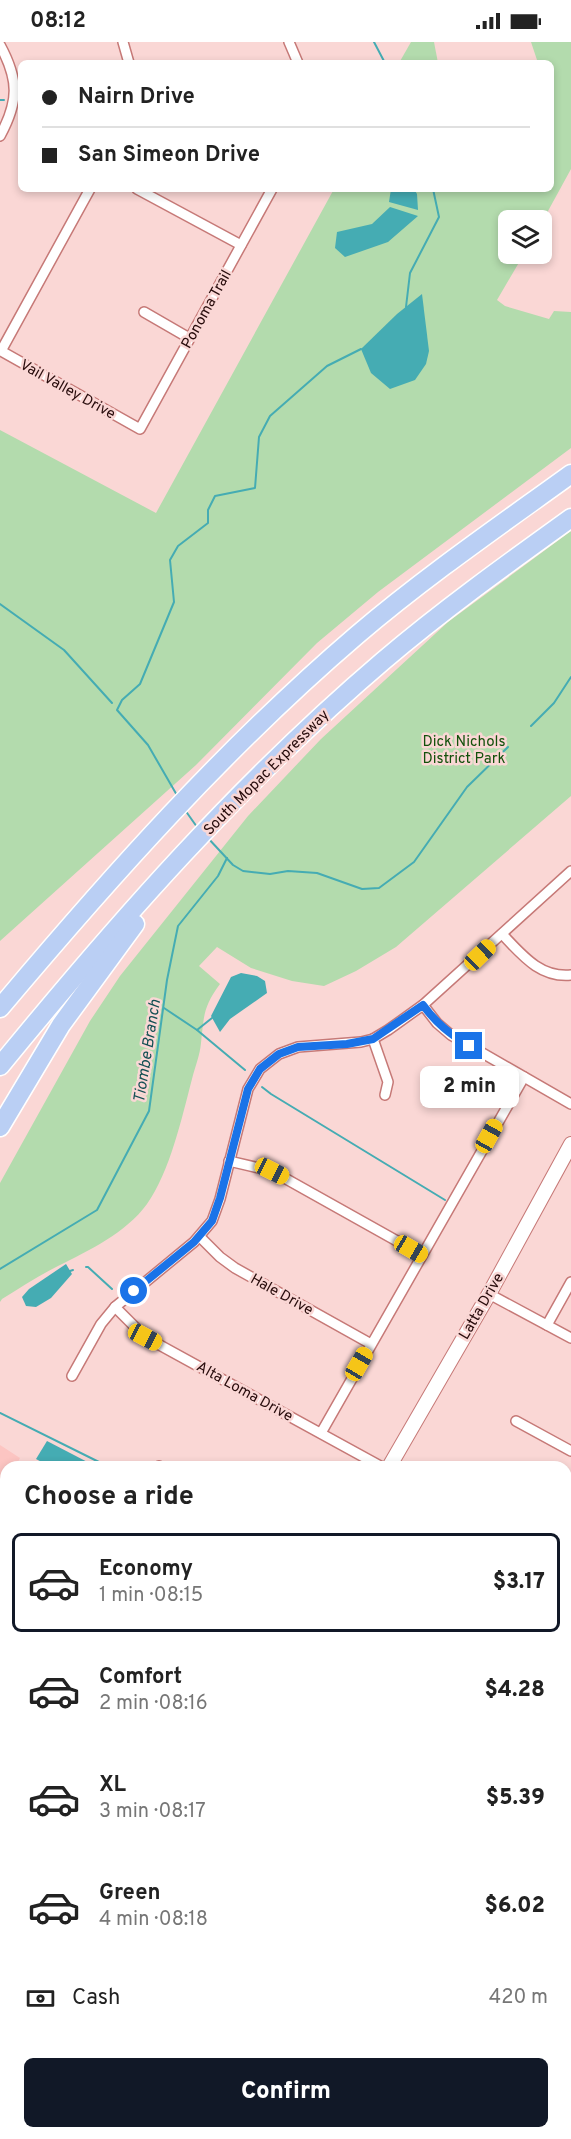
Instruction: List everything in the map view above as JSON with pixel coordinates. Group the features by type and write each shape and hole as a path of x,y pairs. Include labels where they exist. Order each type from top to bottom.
{"highway":[{"path":"0,1008 60,936 152,835 202,782 301,685 358,634 467,549 571,474"},
{"name":"South Mopac Expressway","path":"0,1066 57,996 224,812 325,712 437,616 571,518"},
{"path":"0,1127 40,1058 83,993 182,859"},
{"path":"0,988 42,948 60,936"}],"street":[{"path":"123,42 128,60"},
{"path":"290,42 297,60"},
{"path":"0,45 13,72 15,89 12,112 0,136"},
{"name":"Vail Valley Drive","path":"88,192 1,351 140,429"},
{"path":"143,192 241,245"},
{"name":"Ponoma Trail","path":"140,429 270,192"},
{"path":"144,312 189,338"},
{"path":"72,1376 101,1324 116,1307 200,1237 212,1221 248,1089 260,1069 279,1054 298,1047 354,1043 373,1039 423,1005 571,871"},
{"path":"502,934 536,967 559,976 571,975"},
{"path":"423,1005 437,1023 451,1035 571,1104"},
{"path":"373,1039 388,1082 385,1095"},
{"path":"321,1432 524,1077"},
{"name":"Latta Drive","path":"392,1461 489,1294 571,1144"},
{"path":"229,1161 263,1168 279,1175 422,1255"},
{"name":"Hale Drive","path":"200,1237 234,1268 370,1344"},
{"path":"547,1325 571,1282"},
{"path":"489,1294 571,1338"},
{"name":"Alta Loma Drive","path":"116,1307 145,1337 372,1461"},
{"path":"516,1421 571,1451"}],"shaded area":[{"path":"0,1445 20,1458 18,1461 0,1461"}],"green space":[{"path":"411,42 434,42 437,60 401,60"},
{"path":"531,42 571,42 571,169 549,210 498,210 498,264 518,264 497,300 505,306 549,319 554,311 571,312 571,448 378,592 317,643 196,765 0,941 0,430 156,513 332,192 554,192 554,60 537,60"},
{"name":"Dick Nichols District Park","path":"571,531 571,796 396,947 356,971 324,986 292,981 251,968 217,947 199,966 220,984 205,1012 200,1052 169,1160 155,1191 138,1214 118,1232 36,1278 0,1302 0,1183 90,1021 120,976 248,816 321,739 448,622"}],"water":[{"path":"391,192 416,192 418,210 389,202"},
{"path":"390,207 418,216 388,242 345,257 335,248 337,232 372,224"},
{"path":"422,294 429,351 426,364 415,380 390,389 371,373 361,349 397,314"},
{"path":"241,973 257,976 265,981 267,993 230,1019 220,1032 211,1016 231,977"},
{"path":"66,1264 72,1274 51,1298 36,1307 26,1306 22,1297 29,1289"},
{"path":"47,1441 85,1461 40,1461 36,1459"}],"waterway":[{"path":"374,42 383,60"},
{"path":"406,307 410,273 439,217 434,192"},
{"path":"178,797 148,745 117,710 122,700 140,684 174,602 170,560 178,546 208,523 208,510 215,496 255,488 259,437 270,416 327,366 361,349"},
{"path":"0,604 64,650 112,703"},
{"path":"531,726 554,703 571,677"},
{"path":"207,837 233,865 243,871 270,874 288,871 317,873 362,889 379,888 414,862 467,787 508,747"},
{"path":"185,810 197,827"},
{"name":"Tiombe Branch","path":"0,1269 97,1210 149,1111 167,980 178,926 218,876 227,858"},
{"path":"164,1008 197,1030 245,1070"},
{"path":"197,1030 212,1018"},
{"path":"262,1087 445,1200"},
{"path":"86,1267 112,1289"},
{"path":"0,1413 97,1461"}],"route":[{"path":"134,1291 200,1237 212,1221 248,1089 260,1069 279,1054 298,1047 347,1044 373,1039 423,1005 437,1023 469,1046"}]}
